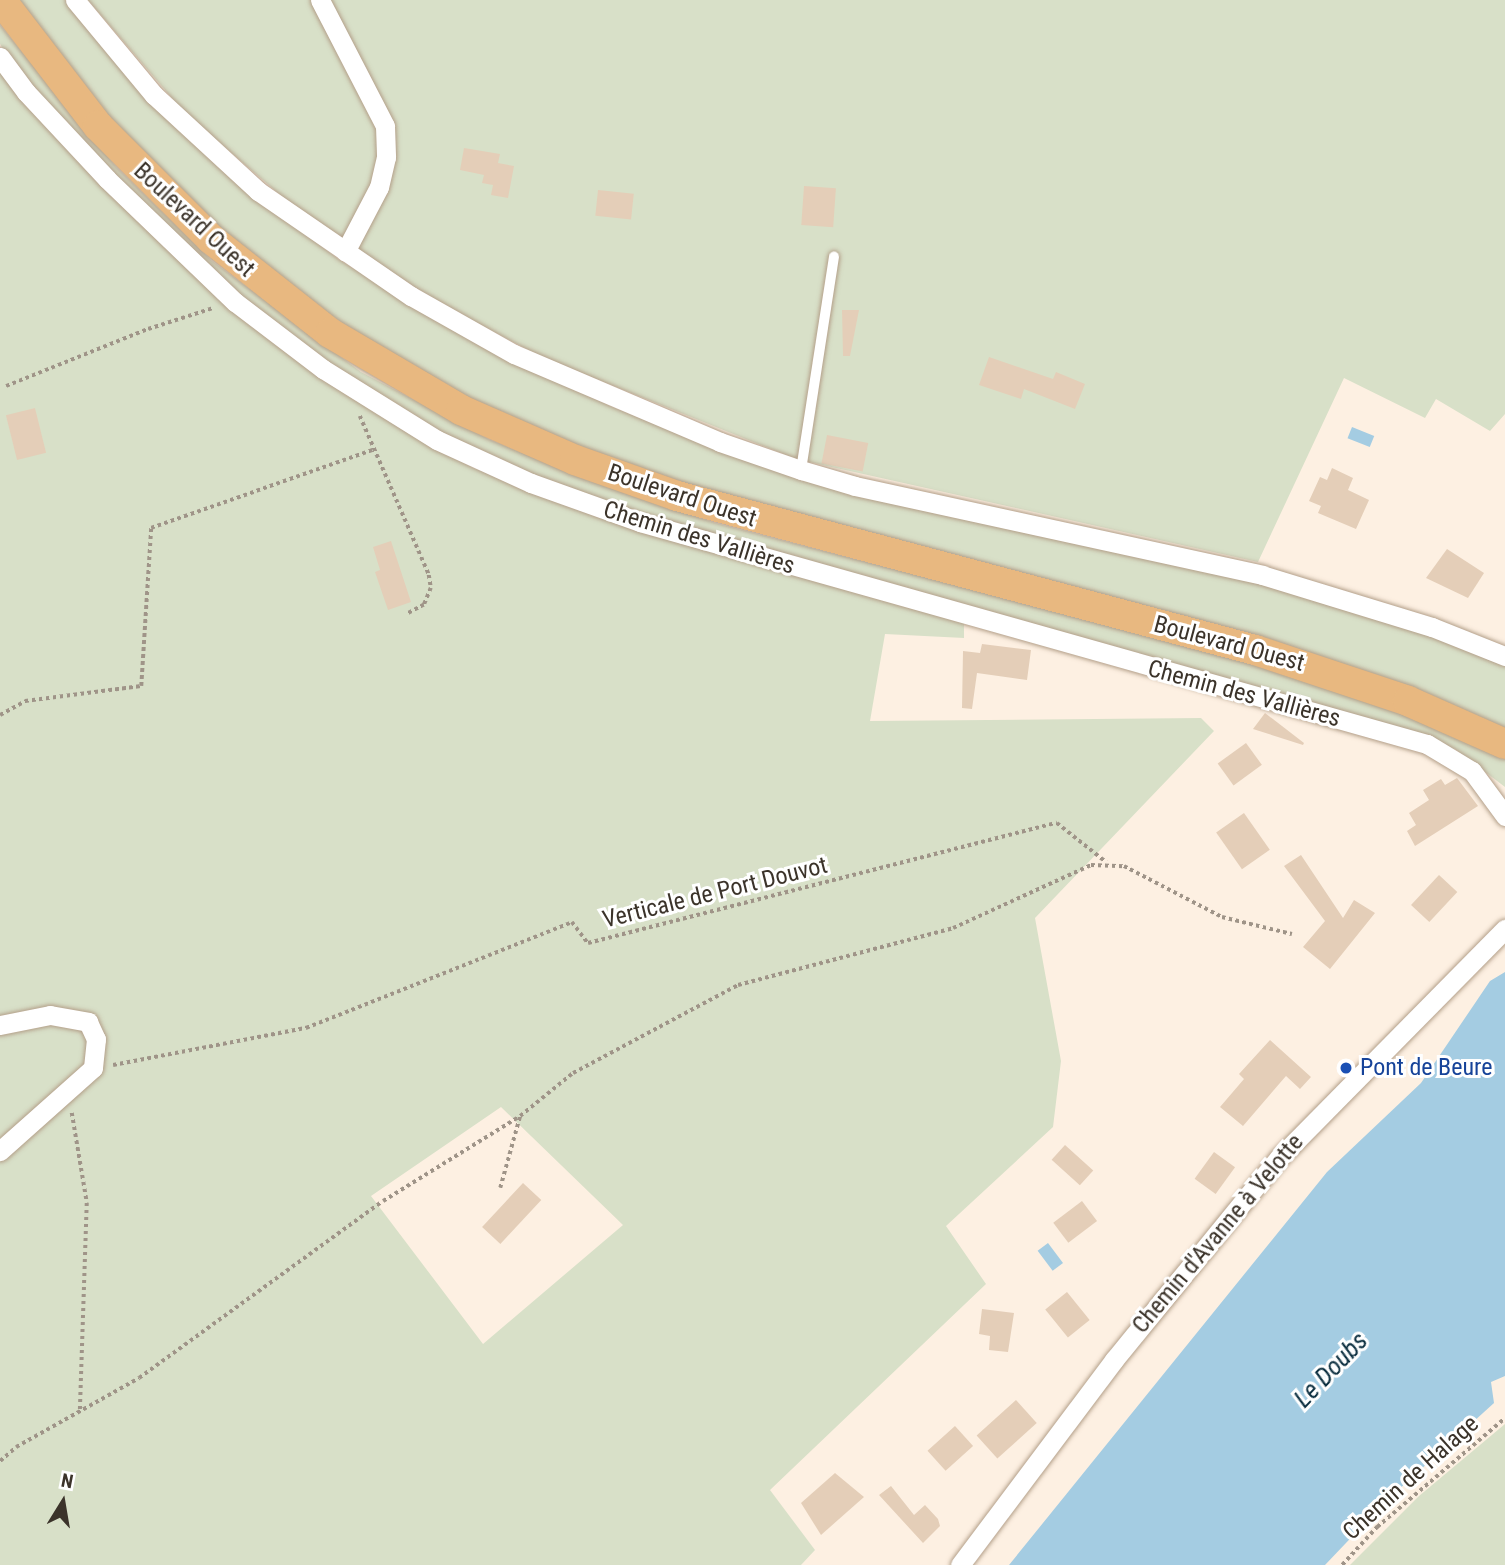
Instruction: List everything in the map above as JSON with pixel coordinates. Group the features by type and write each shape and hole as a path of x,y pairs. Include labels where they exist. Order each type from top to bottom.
{"main road":[{"name":"Boulevard Ouest","path":"1,0 98,126 211,239 330,333 461,410 575,460 686,499 1255,650 1408,701 1505,744"}],"street":[{"path":"75,0 154,95 258,191 411,296 514,354 605,395 801,470 1262,575 1432,627 1505,656"},
{"path":"320,0 385,127 386,157 379,187 345,252"},
{"name":"Chemin des Vallières","path":"0,57 26,92 107,179 235,302 366,398 473,458 591,506 1427,744 1472,771 1505,816"},
{"name":"Chemin d'Avanne à Velotte","path":"960,1565 1114,1360 1279,1158 1505,929"},
{"path":"0,1025 50,1015 88,1022 96,1039 93,1068 0,1151"}],"lane":[{"path":"801,470 834,257"}],"path":[{"path":"6,386 148,329 235,302"},
{"path":"366,398 360,414 429,575 430,588 424,605 407,614"},
{"path":"0,715 25,701 141,687 151,528 375,449"},
{"name":"Verticale de Port Douvot","path":"93,1068 306,1028 572,922 589,943 1057,823 1107,863"},
{"path":"0,1461 16,1447 80,1414 255,1297 383,1201 520,1116 573,1073 738,985 953,928 1084,868 1107,863 1140,872 1222,917 1292,934"},
{"path":"71,1090 86,1203 80,1414"},
{"path":"500,1188 520,1116"},
{"name":"Chemin de Halage","path":"1342,1565 1377,1527 1505,1418"}],"green space":[{"path":"20,0 65,0 228,176 338,259 458,333 612,407 799,480 1254,582 1455,643 1505,666 1505,730 719,495 607,458 497,413 380,349 272,274 190,202 88,94"},
{"path":"88,0 1505,0 1505,414 1490,431 1436,399 1425,418 1344,378 1258,562 796,459 544,358 439,303 306,217 184,112"},
{"path":"0,25 116,167 212,261 361,372 488,439 590,481 715,523 1249,661 1353,694 1505,757 1505,787 1455,749 580,495 444,437 325,362 213,274 87,150 9,59 0,44"},
{"path":"0,65 344,393 473,468 647,533 964,622 964,638 885,634 870,721 1201,718 1214,731 1035,918 1061,1061 1053,1127 946,1226 986,1284 770,1490 815,1550 801,1565 0,1565","holes":["501,1107 623,1225 483,1344 371,1196"]},
{"path":"1505,1424 1505,1565 1350,1565 1419,1496"}],"water":[{"path":"1352,427 1374,436 1370,447 1348,438"},
{"name":"Le Doubs","path":"1505,972 1505,1376 1491,1382 1494,1403 1386,1501 1325,1565 1009,1565 1327,1172 1421,1083 1490,981"},
{"path":"1048,1243 1063,1263 1053,1271 1038,1251"}],"building":[{"path":"464,148 500,154 498,163 514,166 508,198 491,195 493,185 482,183 484,175 460,170"},
{"path":"804,186 836,188 833,227 801,225"},
{"path":"598,190 634,194 631,220 595,216"},
{"path":"842,310 859,310 850,356 843,356"},
{"path":"989,357 1053,379 1056,372 1085,384 1075,409 1024,389 1021,399 979,385"},
{"path":"35,408 46,453 17,460 6,415"},
{"path":"827,435 868,443 863,471 821,463"},
{"path":"1332,468 1353,478 1348,490 1369,500 1356,529 1318,513 1321,506 1309,501 1320,477 1327,480"},
{"path":"391,541 411,602 388,610 375,572 380,570 373,547"},
{"path":"1447,549 1484,573 1468,598 1426,578"},
{"path":"982,644 1031,650 1027,680 977,673 972,709 962,708 963,651 980,653"},
{"path":"1265,713 1304,743 1303,745 1253,729"},
{"path":"1246,743 1262,765 1234,785 1218,764"},
{"path":"1457,778 1478,806 1415,846 1407,831 1416,825 1409,813 1429,800 1423,790 1441,779 1445,785"},
{"path":"1244,813 1270,850 1242,869 1216,833"},
{"path":"1301,855 1343,918 1354,900 1375,913 1330,969 1303,947 1325,921 1284,866"},
{"path":"1439,875 1457,892 1429,922 1411,905"},
{"path":"1270,1040 1311,1077 1300,1089 1286,1076 1243,1126 1220,1107 1244,1079 1239,1074"},
{"path":"1065,1145 1093,1170 1080,1185 1052,1160"},
{"path":"1214,1152 1235,1167 1216,1194 1195,1179"},
{"path":"523,1183 541,1200 500,1244 482,1227"},
{"path":"1082,1201 1097,1221 1068,1243 1053,1223"},
{"path":"1067,1292 1090,1320 1068,1338 1045,1310"},
{"path":"982,1309 1014,1313 1008,1352 989,1350 990,1336 979,1334"},
{"path":"1016,1400 1037,1423 997,1459 977,1435"},
{"path":"955,1426 973,1446 946,1471 928,1451"},
{"path":"835,1473 864,1497 821,1535 801,1503"},
{"path":"891,1486 914,1515 925,1505 938,1519 940,1526 923,1543 879,1495"}],"place":[{"name":"Pont de Beure","path":"1346,1068"}]}
